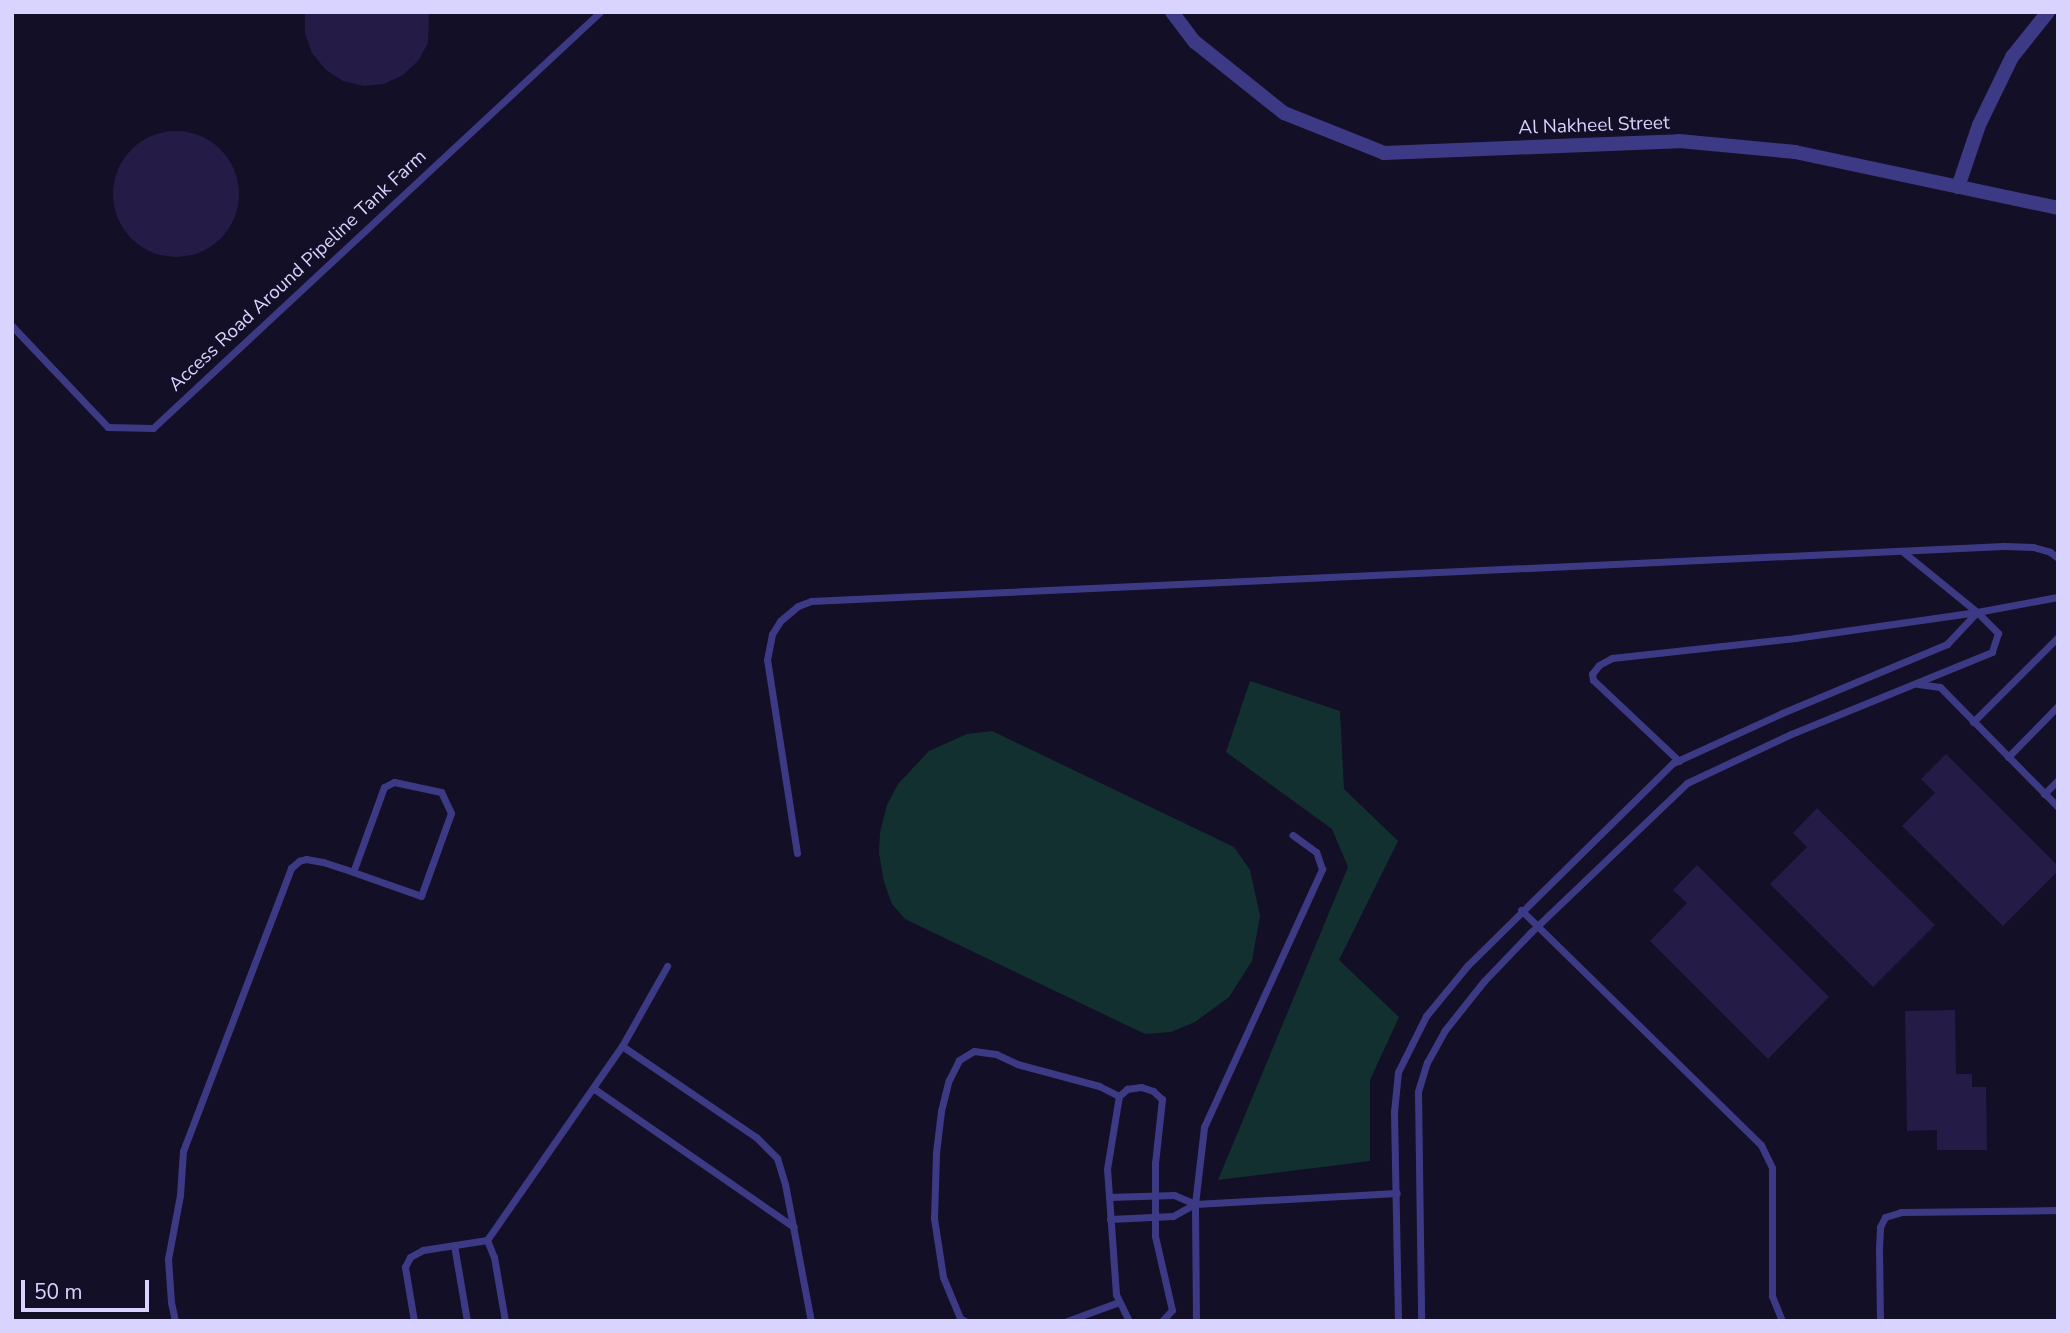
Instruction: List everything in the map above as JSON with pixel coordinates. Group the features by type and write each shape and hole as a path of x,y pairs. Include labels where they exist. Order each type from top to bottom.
{"street":[{"name":"Al Nakheel Street","path":"1172,12 1195,42 1283,113 1384,153 1679,141 1795,152 2058,208"},
{"path":"1958,187 1979,125 2012,57 2048,12"}],"lane":[{"name":"Access Road Around Pipeline Tank Farm","path":"12,326 108,427 153,428 600,12"},
{"path":"797,853 767,660 772,634 780,621 798,606 811,601 1901,551 2033,547 2058,558"},
{"path":"1421,1321 1417,1112 1420,1078 1445,1030 1484,981 1687,783 1791,734 1992,652 1998,633 1977,612 1901,551"},
{"path":"1679,761 1593,680 1592,674 1598,665 1612,658 1795,638 1977,612 2058,597"},
{"path":"1398,1321 1395,1089 1406,1053 1426,1016 1459,976 1521,910 1679,761 1782,713 1947,644 1977,612"},
{"path":"1973,722 2058,637"},
{"path":"1917,684 1940,687 2058,807"},
{"path":"2008,757 2058,706"},
{"path":"2044,793 2058,780"},
{"path":"175,1321 168,1259 180,1195 183,1151 291,868 299,861 323,862 422,896 451,813 441,792 394,782 384,787 353,872"},
{"path":"1196,1321 1195,1204 1199,1152 1209,1110 1285,955 1322,869 1316,852 1293,835"},
{"path":"1521,910 1761,1145 1772,1168 1772,1296 1782,1321"},
{"path":"414,1321 405,1267 410,1256 423,1250 487,1240 622,1046 667,966"},
{"path":"622,1046 763,1142 778,1158 811,1321"},
{"path":"965,1321 960,1318 953,1304 943,1276 934,1218 936,1153 941,1111 949,1080 959,1060 974,1051 996,1054 1017,1064 1099,1086 1119,1096"},
{"path":"1129,1321 1119,1302 1107,1169 1119,1096 1127,1089 1141,1087 1153,1091 1162,1099 1155,1163 1155,1236 1172,1310 1162,1321"},
{"path":"593,1088 794,1227"},
{"path":"1110,1219 1173,1216 1195,1204 1396,1193"},
{"path":"1109,1197 1174,1195 1195,1204"},
{"path":"1881,1321 1879,1248 1880,1227 1885,1217 1901,1212 2058,1210"},
{"path":"487,1240 494,1258 505,1321"},
{"path":"454,1245 467,1321"},
{"path":"1067,1321 1119,1302"}],"green space":[{"path":"1250,681 1340,711 1344,789 1398,841 1339,960 1399,1017 1370,1080 1370,1161 1218,1180 1348,867 1332,829 1226,752"},
{"path":"992,731 1234,847 1250,870 1260,916 1252,961 1229,997 1195,1022 1171,1032 1145,1034 905,919 892,904 884,882 879,853 880,832 887,805 898,784 929,751 967,734"}],"building":[{"path":"305,12 429,12 428,43 418,61 403,75 384,84 364,86 343,81 326,70 312,53 305,34"},
{"path":"176,131 200,136 221,149 234,170 239,194 234,218 221,239 200,252 176,257 152,252 131,239 118,218 113,194 118,170 131,149 152,136"},
{"path":"1946,754 2058,866 2058,871 2003,926 1902,826 1935,793 1921,779"},
{"path":"1817,808 1935,925 1873,987 1770,884 1807,847 1793,833"},
{"path":"1697,865 1829,997 1768,1059 1650,941 1687,903 1673,890"},
{"path":"1955,1010 1956,1074 1972,1074 1972,1087 1986,1087 1987,1150 1937,1150 1937,1130 1907,1131 1905,1011"}]}
